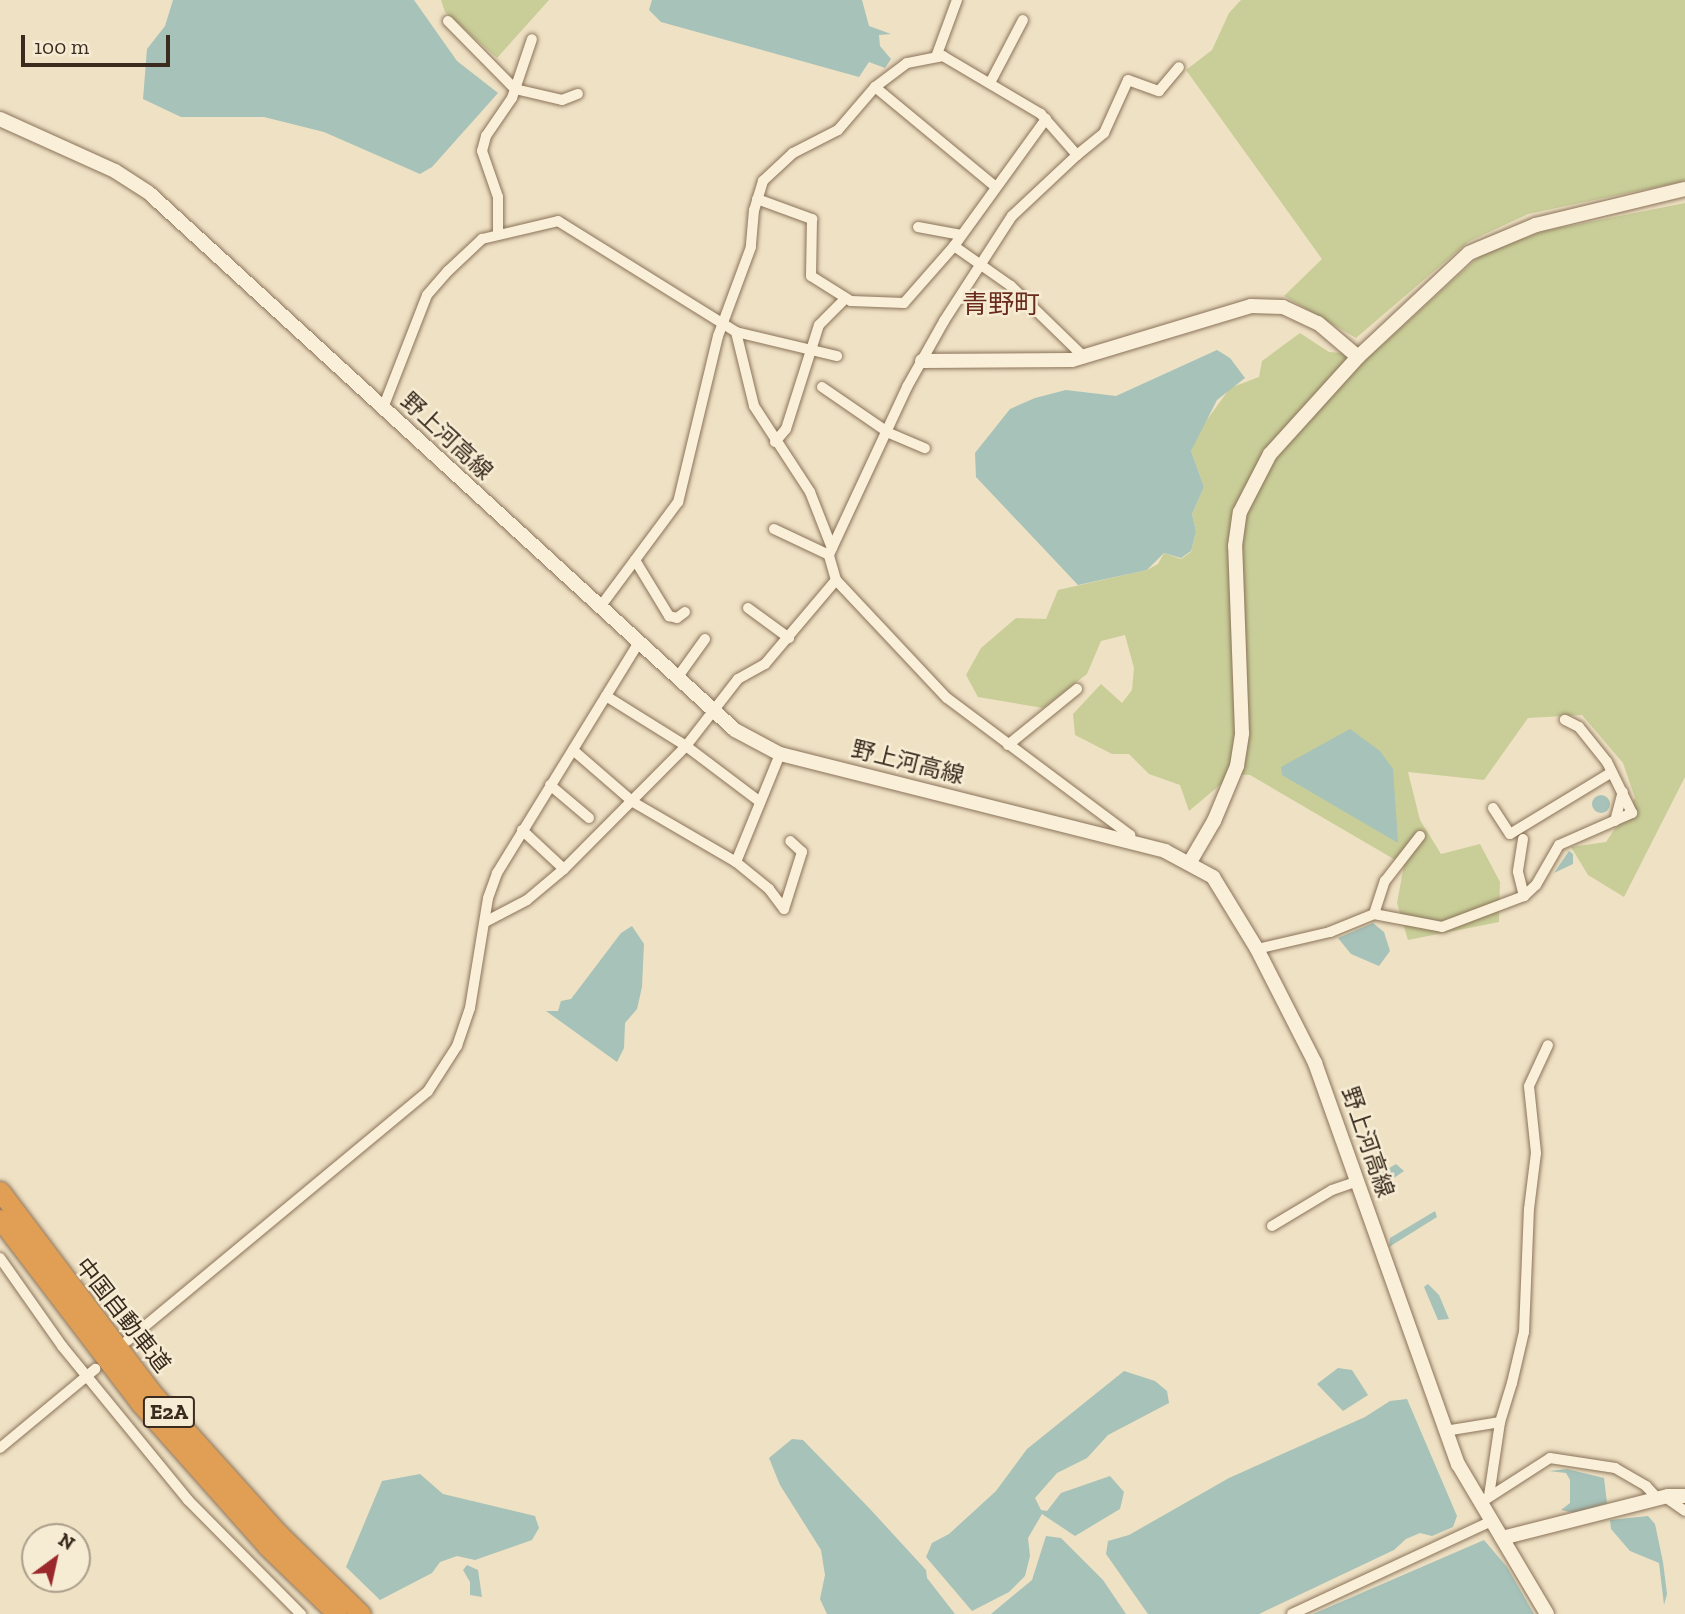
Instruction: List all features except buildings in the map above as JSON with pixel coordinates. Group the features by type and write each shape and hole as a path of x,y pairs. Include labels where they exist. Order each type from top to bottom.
{"highway":[{"name":"中国自動車道","path":"0,1191 153,1394 280,1535 361,1614"},
{"name":"中国自動車道","path":"0,1219 141,1404 268,1546 337,1614"}],"main road":[{"name":"野上河高線","path":"0,119 116,171 149,193 638,644 736,730 780,754 1131,843 1190,862 1213,877 1257,949 1315,1063 1446,1431 1484,1500 1491,1521 1547,1614"},
{"path":"1190,862 1214,821 1237,766 1242,733 1235,546 1240,512 1270,454 1358,358 1451,266 1496,239 1685,189"},
{"path":"922,361 1046,362 1084,358 1202,317 1251,306 1283,307 1318,323 1358,358"},
{"path":"1502,1538 1661,1498 1685,1496"}],"street":[{"path":"936,57 954,1"},
{"path":"990,83 1023,20"},
{"path":"448,21 515,89 562,100 578,94"},
{"path":"498,233 498,197 482,151 515,89 532,39"},
{"path":"600,607 678,502 724,323 751,247 757,199 763,181 793,153 845,124 875,87 907,63 943,56 1046,119 1077,155"},
{"path":"831,552 922,361 1012,216 1104,133 1128,80 1159,91 1179,66"},
{"path":"875,87 996,187"},
{"path":"757,199 812,219 810,274 845,299 904,303 954,246 1046,119"},
{"path":"383,408 427,295 482,239 558,220 736,332 812,347 837,356"},
{"path":"918,227 961,235"},
{"path":"954,246 1011,286 1084,358"},
{"path":"775,442 785,433 819,325 845,299"},
{"path":"736,332 754,406 810,492 831,552 836,580 853,593 929,681 1008,745 1130,835 1131,843"},
{"path":"821,387 888,433 925,448"},
{"path":"774,529 831,552"},
{"path":"635,560 669,616 677,618 685,612"},
{"path":"485,922 527,900 564,869 633,802 686,746 738,679 765,664 836,580"},
{"path":"748,608 789,638"},
{"path":"677,678 705,639"},
{"path":"127,1341 428,1091 457,1046 470,1008 488,898 497,873 638,644"},
{"path":"1008,745 1077,690"},
{"path":"606,696 686,746 760,802"},
{"path":"1257,949 1330,932 1374,914 1442,927 1524,896 1536,885 1559,845 1632,813 1612,772 1579,727 1565,720"},
{"path":"573,750 633,802 736,862 769,889 784,909 802,852 790,841"},
{"path":"736,862 780,754"},
{"path":"1493,808 1510,834 1612,772"},
{"path":"550,785 589,818"},
{"path":"522,830 564,869"},
{"path":"1374,914 1385,881 1420,836"},
{"path":"1523,839 1518,873 1524,896"},
{"path":"1484,1500 1500,1422 1524,1332 1529,1209 1536,1153 1529,1086 1548,1045"},
{"path":"1272,1226 1332,1190 1359,1181"},
{"path":"2,1266 91,1372 188,1500 301,1614"},
{"path":"0,1448 91,1372"},
{"path":"1446,1431 1500,1422"},
{"path":"1484,1500 1550,1458 1615,1468 1685,1511"},
{"path":"1292,1614 1491,1521"}],"green space":[{"path":"441,0 549,0 497,58 445,12"},
{"path":"1241,0 1685,0 1685,181 1528,214 1468,242 1356,338 1284,296 1322,259 1186,70 1212,50 1229,13"},
{"path":"1685,203 1685,777 1624,897 1588,875 1571,847 1606,842 1635,798 1623,763 1582,715 1528,718 1484,780 1408,772 1420,820 1441,854 1480,844 1500,882 1499,922 1408,940 1397,903 1404,865 1250,775 1233,774 1189,811 1180,785 1149,774 1129,754 1112,754 1075,735 1073,714 1101,684 1122,703 1132,690 1134,668 1125,635 1101,641 1087,674 1043,708 978,697 966,675 981,648 1016,618 1046,619 1058,590 1147,570 1158,564 1164,553 1181,559 1191,552 1196,532 1192,514 1204,487 1191,451 1201,428 1230,388 1259,377 1262,361 1300,333 1329,352 1371,355 1483,253 1544,231"}],"water":[{"path":"173,0 414,0 457,61 498,93 432,167 420,174 324,132 264,117 181,117 143,99 147,49 165,26"},
{"path":"652,0 862,0 869,26 891,34 879,35 880,46 891,59 885,68 869,62 859,77 661,22 649,10"},
{"path":"1217,350 1230,358 1245,378 1217,400 1191,451 1204,487 1192,514 1196,532 1191,551 1181,558 1164,553 1147,570 1078,585 976,477 975,453 1010,409 1035,398 1066,390 1116,396"},
{"path":"1350,729 1380,751 1393,769 1398,843 1282,775 1281,767"},
{"path":"1601,795 1607,798 1610,804 1607,810 1601,813 1595,810 1592,804 1595,798"},
{"path":"1569,851 1573,854 1573,864 1554,873"},
{"path":"1373,923 1384,932 1390,951 1379,966 1351,954 1338,938"},
{"path":"632,926 644,944 642,987 637,1009 625,1023 624,1048 617,1062 546,1011 558,1011 561,1001 571,999 621,933"},
{"path":"1396,1164 1404,1171 1375,1191 1374,1177"},
{"path":"1435,1211 1437,1217 1389,1247 1390,1238"},
{"path":"1428,1284 1439,1295 1449,1319 1438,1320 1424,1287"},
{"path":"1338,1368 1352,1370 1368,1395 1343,1411 1317,1384"},
{"path":"1124,1371 1155,1381 1167,1391 1169,1403 1108,1435 1087,1458 1057,1473 1035,1498 1041,1510 1047,1511 1061,1493 1110,1476 1124,1492 1120,1509 1075,1536 1042,1514 1028,1538 1030,1556 1025,1576 1009,1592 972,1611 926,1557 932,1543 949,1534 996,1491 1027,1449"},
{"path":"1407,1399 1457,1516 1453,1527 1432,1536 1420,1533 1406,1539 1394,1550 1259,1614 1148,1614 1106,1554 1108,1541 1129,1535 1229,1478 1365,1417 1390,1401"},
{"path":"792,1439 803,1440 870,1509 926,1570 927,1578 955,1614 827,1614 820,1599 825,1575 821,1550 780,1485 769,1458"},
{"path":"1567,1469 1604,1478 1607,1503 1575,1513 1561,1510 1570,1503 1570,1480 1566,1473 1549,1471"},
{"path":"420,1474 443,1494 535,1516 539,1528 532,1540 475,1560 457,1556 440,1562 432,1573 380,1600 346,1567 382,1481"},
{"path":"1648,1516 1655,1524 1663,1562 1667,1594 1664,1605 1659,1563 1630,1551 1611,1529 1610,1520"},
{"path":"1046,1536 1061,1538 1103,1580 1126,1614 991,1614 1032,1580"},
{"path":"1484,1540 1507,1567 1534,1614 1313,1614"},
{"path":"467,1565 478,1570 482,1597 470,1595 470,1582 463,1570"}],"district":[{"name":"青野町","path":"1001,305"}]}
